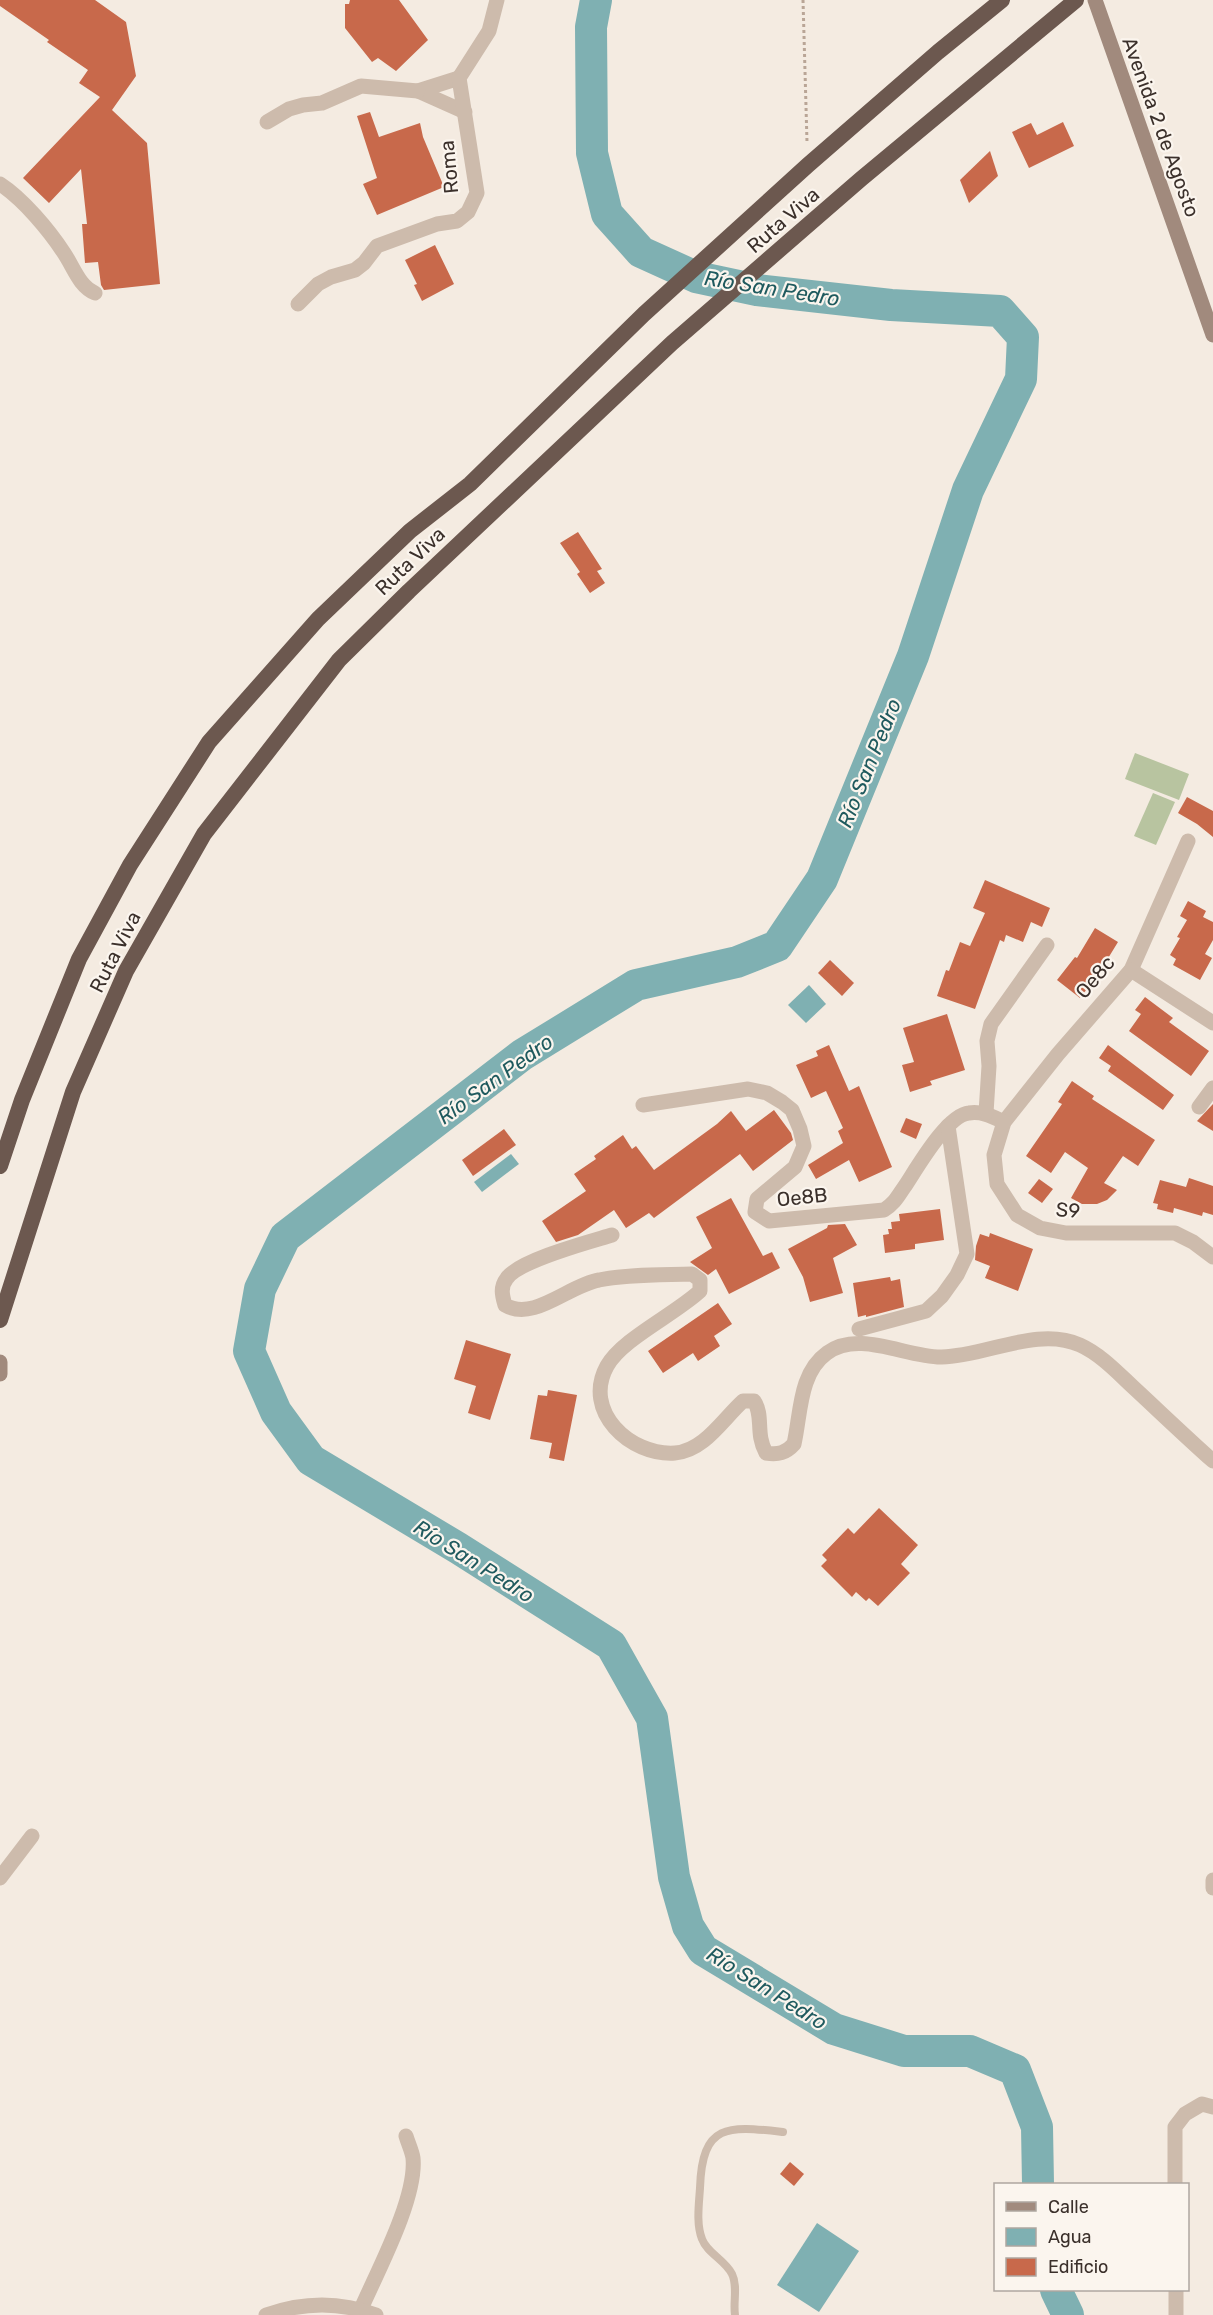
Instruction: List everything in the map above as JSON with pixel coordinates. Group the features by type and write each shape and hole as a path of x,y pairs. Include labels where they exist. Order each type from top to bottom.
{"highway":[{"name":"Ruta Viva","path":"0,1166 22,1100 80,958 130,865 209,742 318,619 410,531 470,484 644,314 808,165 938,52 1002,0"},
{"name":"Ruta Viva","path":"0,1320 73,1092 126,971 204,834 339,660 672,344 969,88 1076,0"}],"main road":[{"name":"Avenida 2 de Agosto","path":"1095,0 1213,335"},
{"path":"0,1362 0,1374"}],"street":[{"path":"418,91 459,78 489,31 496,0"},
{"name":"Roma","path":"298,304 325,280 355,270 364,264 377,246 437,224 457,221 468,212 477,193 459,78"},
{"path":"267,122 289,109 322,103 361,86 418,91 465,112"},
{"path":"0,184 21,201 63,251 86,289 95,293"},
{"name":"Oe8c","path":"1005,1122 1058,1054 1131,970 1188,841"},
{"path":"986,1113 989,1066 987,1041 991,1024 1047,945"},
{"path":"1131,970 1213,1023"},
{"path":"1199,1107 1213,1088"},
{"name":"Oe8B","path":"643,1105 748,1089 782,1101 792,1110 804,1146 795,1167 757,1199 755,1212 769,1221 884,1210 895,1203 925,1156 948,1126"},
{"path":"859,1329 926,1311 942,1296 957,1275 966,1254 948,1126 966,1113 986,1113 1005,1122"},
{"name":"S9","path":"1005,1122 994,1155 997,1184 1017,1215 1040,1228 1066,1233 1175,1233 1193,1242 1213,1257"},
{"path":"612,1235 526,1264 507,1277 501,1292 505,1305 515,1311 533,1310 561,1295 598,1280 692,1274 700,1280 700,1292 686,1304 622,1346 604,1372 601,1405 607,1420 620,1434 637,1444 654,1450 675,1453 690,1449 717,1429 743,1401 754,1401 759,1408 759,1442 766,1453 776,1455 788,1451 794,1444 805,1384 818,1360 830,1350 846,1344 876,1344 926,1357 945,1357 1036,1339 1062,1339 1081,1345 1105,1361 1213,1461"},
{"path":"0,1878 32,1836"},
{"path":"1213,1880 1213,1888"},
{"path":"1175,2183 1175,2127 1185,2114 1202,2104 1213,2107"},
{"path":"361,2309 394,2232 409,2190 413,2157 406,2136"},
{"path":"1176,2291 1176,2315"},
{"path":"266,2315 306,2305 331,2304 361,2309 376,2315"}],"lane":[{"path":"735,2315 734,2281 731,2272 701,2238 700,2167 707,2149 715,2138 727,2131 740,2127 783,2132"}],"path":[{"path":"803,0 808,165"}],"green space":[{"path":"1135,753 1189,774 1179,800 1125,779"},
{"path":"1153,793 1175,802 1156,845 1134,836"}],"water":[{"path":"809,985 826,1004 806,1023 788,1005"},
{"path":"511,1154 519,1164 482,1192 474,1182"},
{"path":"817,2223 859,2251 819,2312 777,2285"}],"building":[{"path":"0,0 95,0 126,22 136,76 112,110 147,143 160,284 104,290 101,285 98,262 85,263 82,224 87,224 81,169 49,203 23,178 100,97 79,83 88,70 0,6"},
{"path":"350,0 399,0 428,40 396,71 378,58 372,62 345,28 345,4 349,4"},
{"path":"370,112 379,137 420,123 423,137 444,187 377,215 363,184 377,178 357,116"},
{"path":"1063,122 1074,146 1029,168 1012,132 1031,123 1037,135"},
{"path":"990,151 998,176 969,203 960,180"},
{"path":"435,245 454,284 422,301 414,285 417,284 405,260"},
{"path":"578,532 602,569 597,571 605,583 590,593 577,574 580,572 560,543"},
{"path":"1187,797 1213,811 1213,837 1178,813"},
{"path":"985,880 1050,908 1042,927 1031,922 1023,942 1006,935 1004,942 1000,940 975,1009 937,996 946,970 949,971 960,942 970,946 985,913 973,908"},
{"path":"1188,901 1206,911 1203,917 1213,922 1213,940 1205,954 1212,958 1200,980 1173,965 1176,959 1170,955 1187,920 1180,916"},
{"path":"1095,928 1118,942 1080,998 1057,980 1075,957 1077,958"},
{"path":"830,960 854,983 842,996 818,973"},
{"path":"1145,997 1173,1018 1169,1022 1209,1051 1191,1076 1129,1031 1141,1014 1135,1010"},
{"path":"947,1014 965,1070 930,1081 932,1085 910,1092 902,1065 914,1062 903,1028"},
{"path":"829,1045 849,1091 859,1086 892,1167 859,1182 849,1160 816,1179 808,1165 843,1143 838,1131 843,1128 826,1091 811,1098 796,1065 818,1056 816,1051"},
{"path":"1108,1045 1174,1095 1163,1110 1108,1071 1111,1066 1099,1058"},
{"path":"1072,1081 1094,1096 1092,1099 1155,1140 1138,1166 1123,1156 1104,1183 1117,1190 1107,1200 1097,1204 1082,1204 1071,1198 1088,1168 1065,1152 1051,1173 1026,1156 1062,1104 1058,1102"},
{"path":"1213,1104 1213,1131 1197,1121"},
{"path":"774,1110 791,1133 793,1140 753,1171 740,1154 654,1218 649,1213 626,1228 614,1210 578,1235 556,1242 542,1221 586,1191 574,1174 596,1159 594,1156 623,1135 632,1149 636,1146 654,1170 717,1124 731,1111 746,1131"},
{"path":"906,1118 922,1124 916,1139 900,1132"},
{"path":"504,1129 516,1145 473,1176 462,1160"},
{"path":"1189,1178 1213,1186 1213,1215 1203,1212 1202,1216 1174,1208 1173,1213 1157,1209 1158,1204 1153,1203 1160,1180 1186,1187"},
{"path":"1039,1179 1053,1189 1042,1203 1028,1193"},
{"path":"731,1198 763,1256 772,1252 780,1268 729,1294 716,1269 708,1275 690,1262 712,1248 696,1217"},
{"path":"940,1209 944,1240 915,1244 915,1249 885,1253 883,1235 889,1234 888,1229 892,1229 891,1222 900,1221 899,1214"},
{"path":"845,1224 857,1245 833,1258 843,1293 810,1302 803,1277 788,1249 827,1228 828,1225"},
{"path":"990,1233 1033,1249 1018,1291 985,1278 990,1266 975,1260 980,1234 989,1237"},
{"path":"890,1277 891,1281 900,1279 904,1307 858,1317 853,1283"},
{"path":"718,1303 732,1324 714,1336 720,1346 698,1361 693,1353 663,1373 648,1351"},
{"path":"466,1340 511,1354 490,1420 468,1413 476,1386 454,1379"},
{"path":"548,1390 577,1395 564,1461 549,1458 552,1443 530,1439 538,1395 547,1396"},
{"path":"879,1508 918,1545 901,1564 910,1573 878,1606 869,1598 866,1601 856,1592 852,1597 821,1566 827,1560 822,1555 848,1528 854,1534"},
{"path":"790,2162 804,2174 794,2186 780,2174"}],"waterway":[{"name":"Río San Pedro","path":"596,0 591,27 592,153 607,214 641,252 696,277 757,290 891,305 1000,311 1023,337 1021,379 968,490 913,656 822,879 777,946 737,962 636,985 522,1055 285,1237 260,1289 249,1351 276,1412 311,1460 458,1548 611,1645 652,1718 674,1877 688,1926 703,1950 834,2029 904,2051 970,2051 1015,2070 1037,2127 1038,2183"},
{"name":"Río San Pedro","path":"1056,2291 1068,2315"}]}
